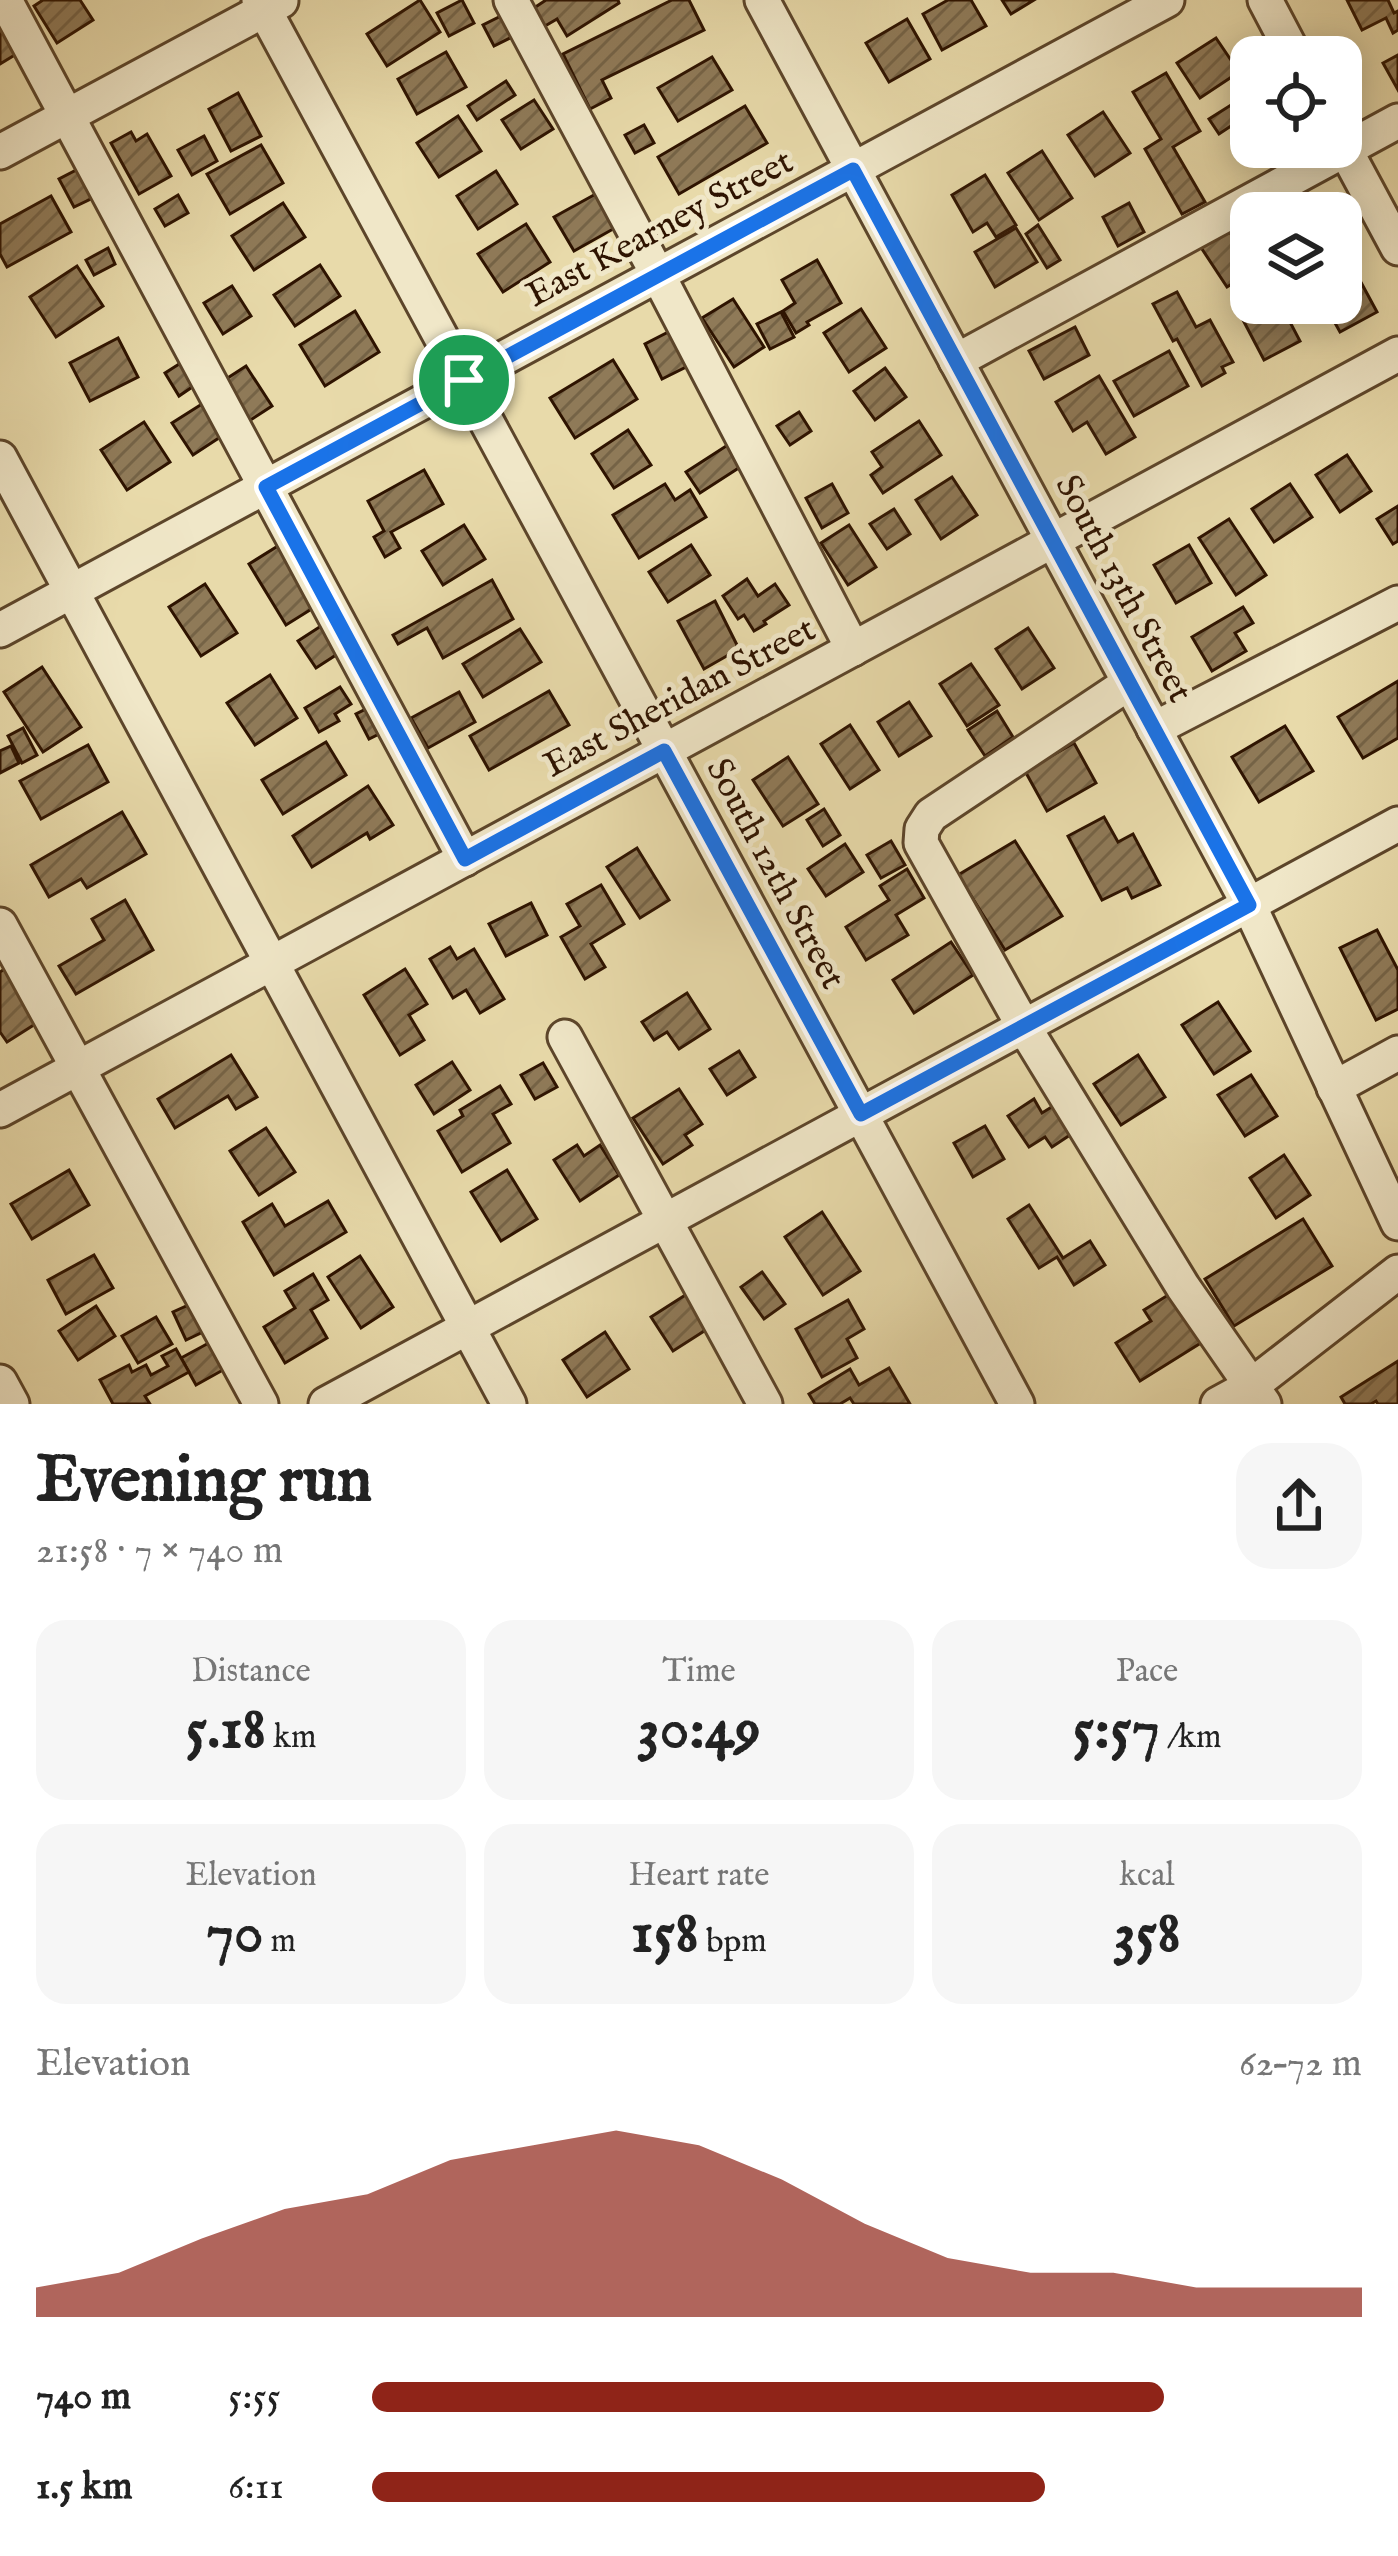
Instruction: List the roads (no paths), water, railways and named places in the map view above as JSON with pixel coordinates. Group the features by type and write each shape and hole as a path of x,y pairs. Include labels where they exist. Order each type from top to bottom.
{"street":[{"path":"4,0 465,859"},
{"path":"511,0 853,649"},
{"name":"South 13th Street","path":"762,0 1249,905 1398,1223"},
{"name":"East Kearney Street","path":"0,630 1168,0"},
{"path":"1264,0 1284,36"},
{"path":"0,152 269,3"},
{"name":"South 12th Street","path":"269,3 464,380 1017,1404"},
{"path":"1362,138 1398,122"},
{"path":"956,361 1303,168"},
{"path":"1355,168 1398,248"},
{"name":"East Sheridan Street","path":"0,1110 1398,354"},
{"path":"0,458 509,1404"},
{"path":"1154,729 1398,602"},
{"path":"1130,683 931,814 922,829 921,843 1024,1027 1183,1287 1257,1395"},
{"path":"326,1404 1398,824"},
{"path":"0,925 261,1404"},
{"path":"565,1037 765,1404"},
{"path":"1334,1088 1398,1053"},
{"path":"1218,1404 1257,1395 1398,1272"},
{"path":"0,1382 12,1404"}]}
